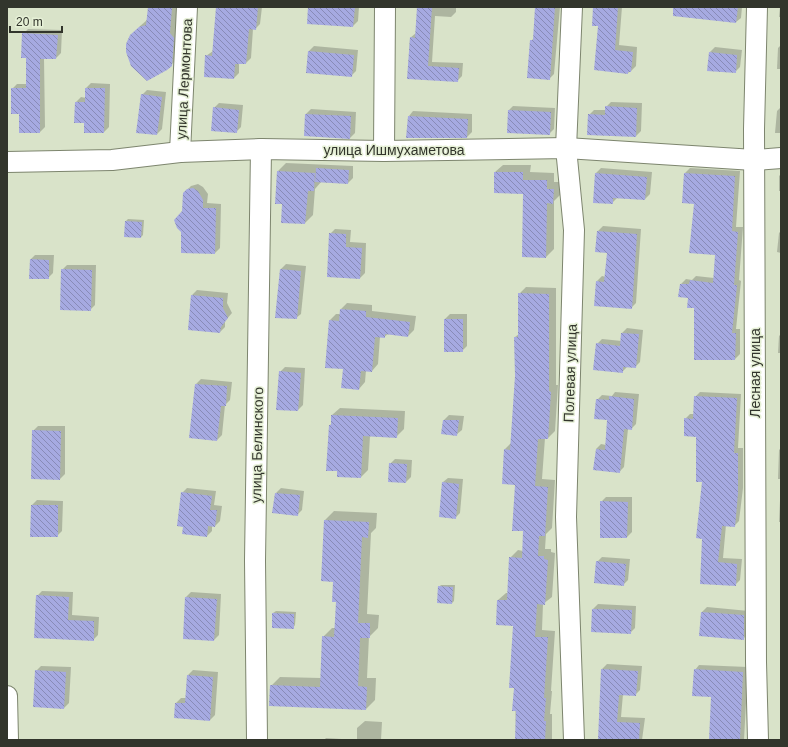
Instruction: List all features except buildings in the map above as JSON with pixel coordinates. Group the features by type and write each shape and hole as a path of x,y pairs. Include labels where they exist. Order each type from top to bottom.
{"street":[{"name":"улица Лермонтова","path":"180,152 187,7"},
{"path":"384,151 385,7"},
{"name":"Полевая улица","path":"572,7 566,148 574,230 566,517 574,740"},
{"name":"Лесная улица","path":"757,7 754,160 756,662 758,740"},
{"name":"улица Ишмухаметова","path":"7,162 112,160 180,152 261,149 384,151 566,148 754,160 781,158"},
{"name":"улица Белинского","path":"257,740 255,561 261,149"},
{"path":"7,696 8,740"}]}
